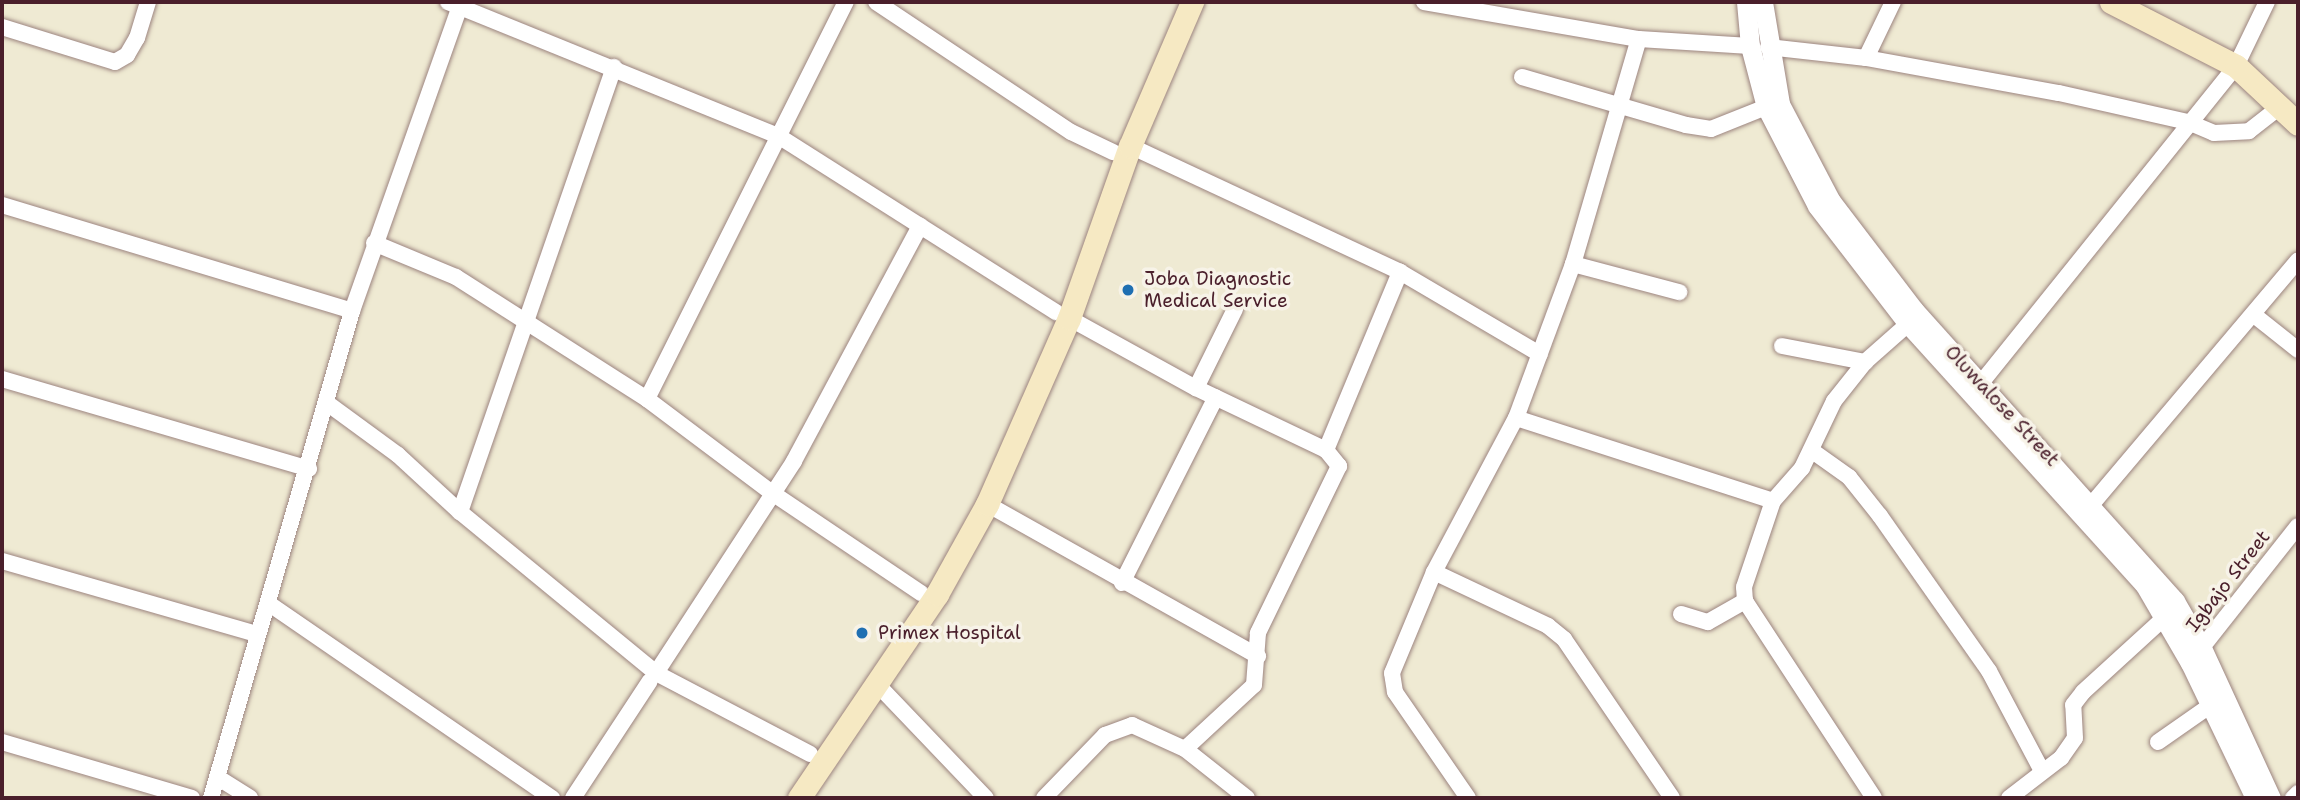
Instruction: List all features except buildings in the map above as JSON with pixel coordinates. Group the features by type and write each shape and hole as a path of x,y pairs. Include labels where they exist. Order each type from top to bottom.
{"main road":[{"path":"799,798 937,594 987,504 1063,315 1175,2"},
{"path":"1122,149 1192,2"},
{"path":"2111,2 2236,66 2298,124"},
{"path":"782,798 920,593 1008,447"}],"street":[{"path":"2,27 115,62 127,55 137,38 148,2"},
{"path":"647,399 846,2"},
{"path":"876,2 1071,132 1122,149 1400,272 1540,354"},
{"path":"1424,2 1639,38 1759,46 1866,58 2188,122 2214,134 2233,135 2249,131 2280,107"},
{"name":"Oluwalose Street","path":"1746,2 1780,104 1830,201 1976,390 2137,576 2196,655 2271,798"},
{"name":"Oluwalose Street","path":"1763,2 1759,46 1766,107 1817,206 1908,324 2092,504 2175,601 2196,655 2211,705 2255,798"},
{"path":"1866,58 1892,2"},
{"path":"1976,390 2188,122 2236,66 2267,2"},
{"path":"211,798 257,634 309,469 352,311 374,243 410,154 454,4 780,136 1063,315 1196,388 1326,450 1339,467 1338,475 1261,625 1257,678 1250,691 1185,749"},
{"path":"1468,798 1391,684 1434,572 1516,418 1573,264 1639,38"},
{"path":"460,512 524,320 614,67"},
{"path":"1522,77 1620,107 1711,129 1766,107"},
{"path":"2,205 352,311"},
{"path":"572,798 771,492 794,461 920,226"},
{"path":"374,243 456,277 524,320 647,399 771,492 920,593"},
{"path":"2092,504 2298,260"},
{"path":"1573,264 1679,292"},
{"path":"1326,450 1400,272"},
{"path":"1196,388 1235,309"},
{"path":"2254,315 2298,350"},
{"path":"1874,798 1745,601 1744,587 1773,501 1811,450 1834,401 1865,362 1908,324"},
{"path":"1782,346 1865,362"},
{"path":"2,379 309,469"},
{"path":"1122,583 1216,397"},
{"path":"327,403 398,455 460,512 653,677 810,754"},
{"path":"1516,418 1773,501"},
{"path":"1811,450 1849,477 1881,516 1989,671 2042,771"},
{"path":"987,504 1122,583 1258,656"},
{"name":"Igbajo Street","path":"2196,655 2298,526"},
{"path":"2,561 257,634"},
{"path":"1434,572 1548,626 1564,639 1672,798"},
{"path":"1681,614 1707,622 1745,601"},
{"path":"268,603 552,798"},
{"path":"2009,798 2061,758 2075,738 2073,705 2083,692 2165,617"},
{"path":"876,683 986,798"},
{"path":"2158,742 2211,705"},
{"path":"1044,798 1105,736 1122,726 1142,727 1185,749 1247,798"},
{"path":"2,742 192,798"},
{"path":"217,777 250,798"},
{"path":"2293,798 2298,793"}],"place":[{"name":"Joba Diagnostic Medical Service","path":"1128,290"},
{"name":"Primex Hospital","path":"862,633"}]}
